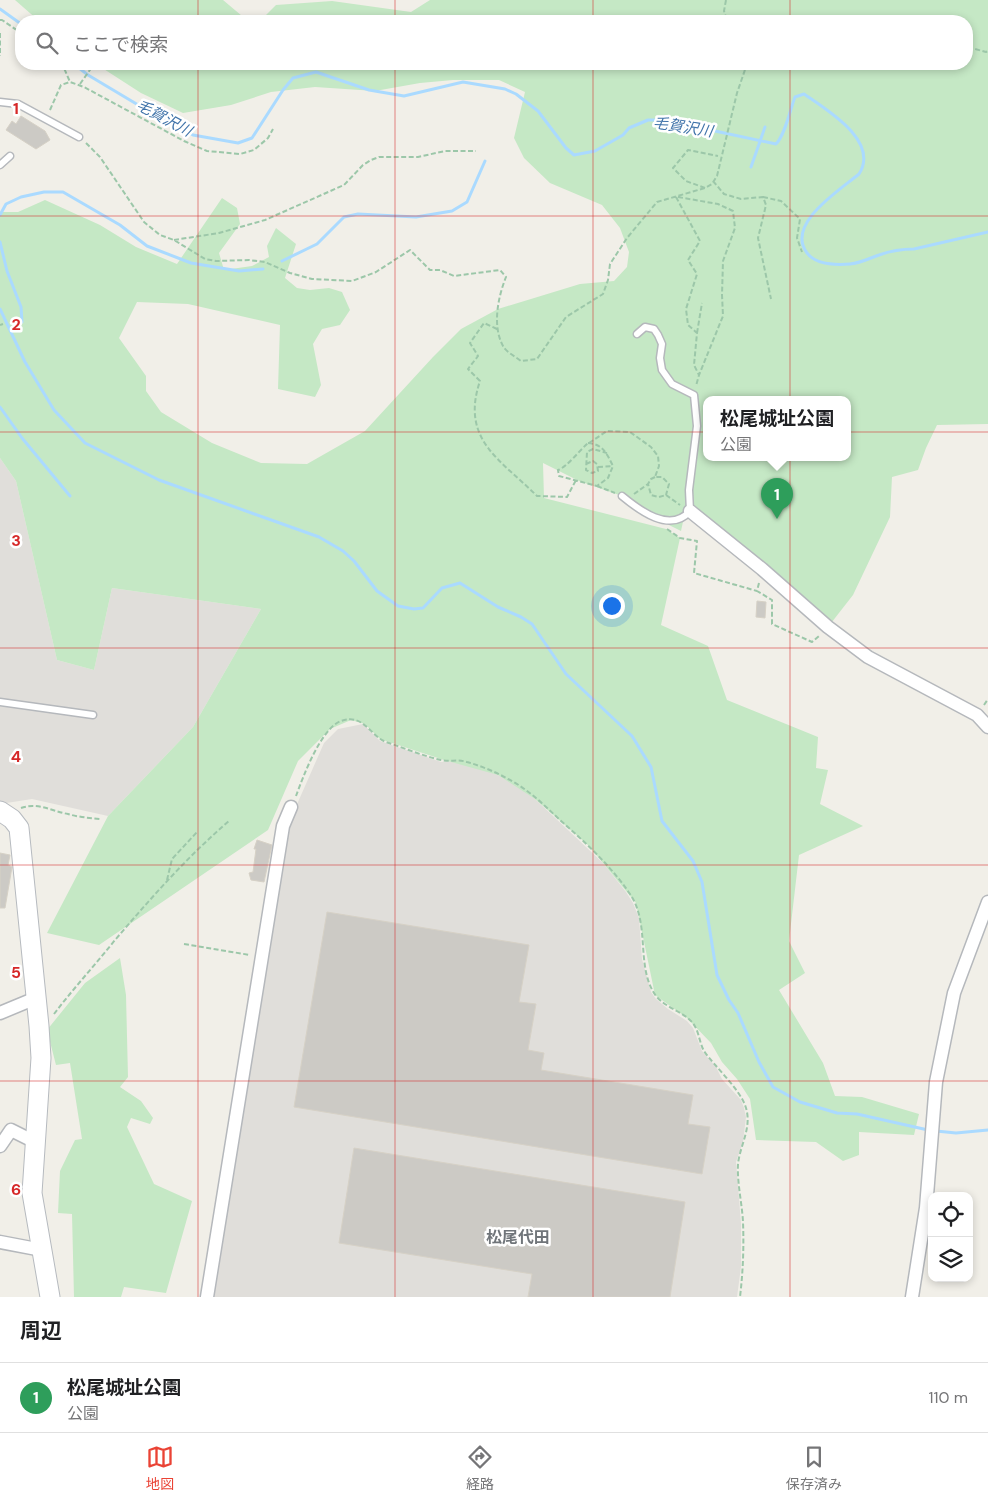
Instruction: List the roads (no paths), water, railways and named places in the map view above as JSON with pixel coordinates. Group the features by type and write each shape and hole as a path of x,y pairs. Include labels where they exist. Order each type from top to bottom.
{"street":[{"path":"690,512 762,569 828,627 868,657 977,715 988,727"},
{"path":"207,1297 283,826 291,808"},
{"path":"6,815 19,828 39,1023 40,1058 32,1193 50,1297"},
{"path":"912,1297 926,1208 936,1082 954,994 988,902"},
{"path":"0,1013 36,998"},
{"path":"0,1146 11,1130 35,1142"},
{"path":"0,1242 42,1250"}],"lane":[{"path":"0,102 18,104 79,137"},
{"path":"0,165 10,156"},
{"path":"622,496 637,508 655,518 669,521 677,520 690,512 689,490 697,426 694,395 672,384 662,370 660,358 662,344 654,329 645,327 637,334"},
{"path":"0,702 93,715"}],"waterway":[{"name":"毛賀沢川","path":"0,9 15,20"},
{"name":"毛賀沢川","path":"82,70 165,121 193,135 238,143 252,138 293,78 316,72 369,90 404,96 463,82 505,89 516,94 538,111 566,148 574,155 595,151 623,135 629,128 648,120 661,120 682,126 776,144 785,129 795,97 804,94 837,118 857,138 864,162 859,174 828,198 809,219 803,231 802,242 811,257 827,263 862,262 892,251 914,249 988,232"},
{"path":"751,167 765,127"},
{"path":"282,261 317,244 344,217 358,214 416,217 452,211 467,202 485,161"},
{"path":"0,215 6,204 21,197 44,192 63,192 120,225 147,246 191,263 239,271 263,269"},
{"path":"0,242 7,271 21,307 22,322"},
{"path":"0,309 25,362 54,410 85,443 159,480 319,537 343,551 354,561 377,591 398,606 414,609 423,608 442,588 460,583 498,607 532,624 566,674 632,736 651,767 662,821 693,861 702,882 717,975 729,1000 738,1013 759,1062 773,1087 800,1102 837,1113 857,1114 928,1130"},
{"path":"0,407 22,438 70,496"},
{"path":"936,1131 956,1133 988,1130"}],"place":[{"name":"松尾城址公園","path":"777,519"}],"district":[{"name":"松尾代田","path":"518,1237"}]}
